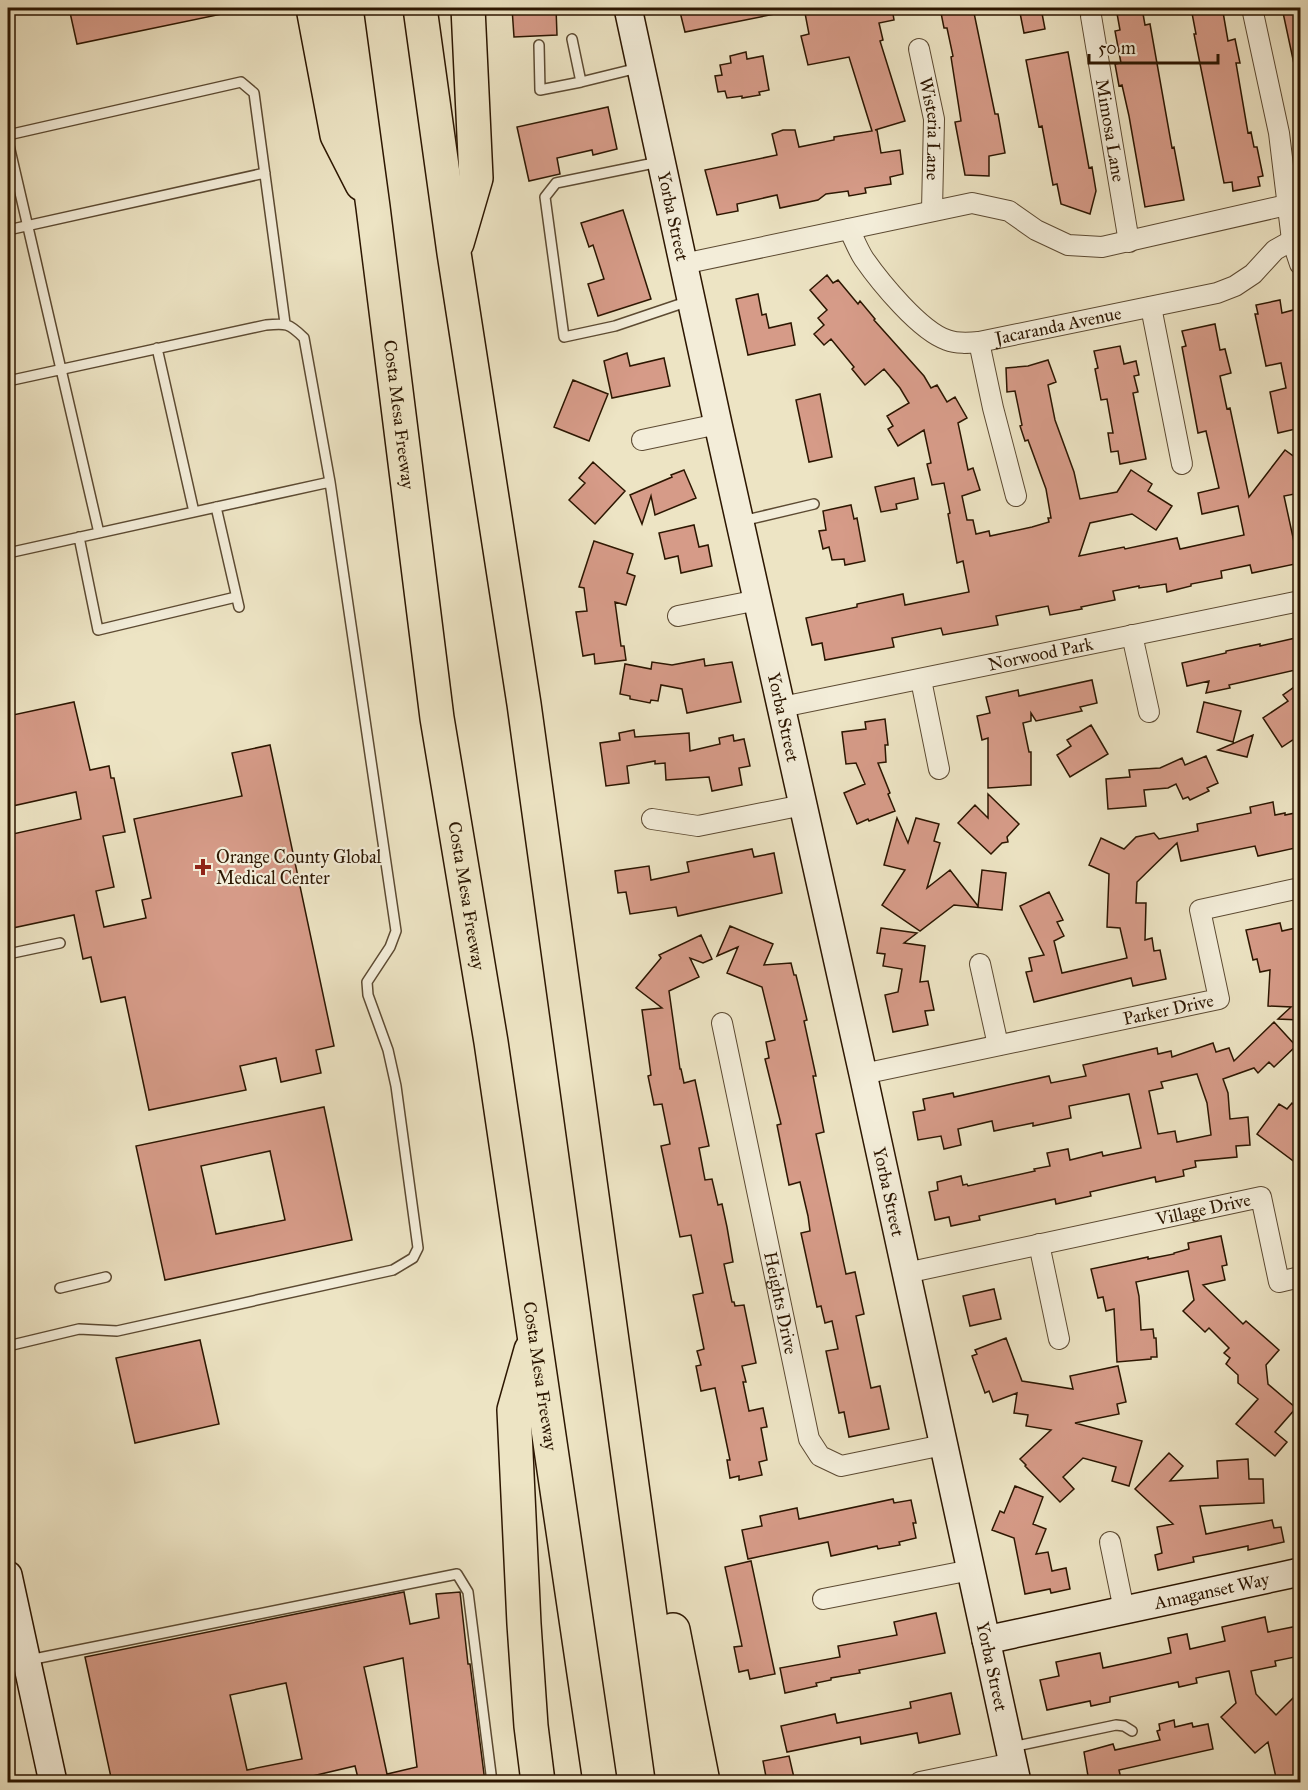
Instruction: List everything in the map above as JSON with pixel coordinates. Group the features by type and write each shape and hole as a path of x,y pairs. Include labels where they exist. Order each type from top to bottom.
{"highway":[{"path":"313,8 337,135 374,207"},
{"name":"Costa Mesa Freeway","path":"346,8 374,207 437,718 491,1042 600,1782"},
{"path":"420,8 454,253 524,704 673,1782"},
{"path":"454,253 476,178 468,8"},
{"path":"534,1340 514,1410 524,1624 531,1726 538,1782"},
{"path":"627,1438 670,1612 703,1782"}],"main road":[{"name":"Yorba Street","path":"628,8 1013,1764"},
{"name":"Amaganset Way","path":"986,1640 1300,1572"},
{"path":"8,1575 11,1606 26,1660 53,1782"}],"street":[{"path":"1252,8 1294,204 1300,264"},
{"name":"Mimosa Lane","path":"1091,16 1129,242"},
{"name":"Wisteria Lane","path":"919,49 934,119 932,210"},
{"path":"683,264 972,203 1009,211 1036,230 1068,245 1102,247 1294,204"},
{"name":"Jacaranda Avenue","path":"849,230 863,258 924,327 946,340 961,343 979,342 1217,293 1235,286 1253,274 1275,250 1296,238"},
{"path":"1151,307 1182,464"},
{"path":"979,342 993,408 1016,496"},
{"path":"642,440 718,423"},
{"path":"678,616 758,600"},
{"name":"Norwood Park","path":"782,707 1300,601"},
{"path":"1132,635 1149,712"},
{"path":"921,680 939,769"},
{"path":"652,819 698,826 803,805"},
{"name":"Parker Drive","path":"863,1074 1219,999 1200,910 1300,888"},
{"path":"980,964 998,1045"},
{"name":"Heights Drive","path":"722,1023 809,1439 820,1456 841,1466 944,1444"},
{"name":"Village Drive","path":"906,1273 1261,1197 1279,1282 1300,1277"},
{"path":"1039,1244 1059,1339"},
{"path":"1110,1542 1124,1610"},
{"path":"823,1599 971,1570"},
{"path":"920,1782 1013,1764"}],"lane":[{"path":"572,39 581,82"},
{"path":"539,45 540,90 641,68"},
{"path":"8,135 241,82 254,93 285,323"},
{"path":"8,141 99,533"},
{"path":"661,161 556,183 545,197 564,337 615,326 691,301"},
{"path":"8,230 265,173"},
{"path":"8,381 266,325 285,323 304,338 330,482 396,931 390,947 367,982 368,995 388,1050 396,1086 418,1248 413,1258 393,1270 117,1331 79,1329 8,1346"},
{"path":"157,348 194,512"},
{"path":"8,553 330,482"},
{"path":"740,522 814,504"},
{"path":"216,507 238,607"},
{"path":"79,537 98,630 236,597"},
{"path":"8,954 60,943"},
{"path":"60,1288 106,1277"},
{"path":"26,1660 457,1574 468,1592 492,1782"},
{"path":"1013,1764 1116,1725 1124,1726 1132,1731"}],"building":[{"path":"69,8 221,8 222,14 77,44"},
{"path":"512,8 556,8 557,35 514,37"},
{"path":"679,8 774,8 775,14 685,32"},
{"path":"804,8 892,8 894,20 879,23 883,40 880,41 905,121 875,130 877,130 881,153 900,150 903,174 890,177 891,184 865,188 866,193 849,196 848,191 826,194 818,200 780,208 777,195 737,204 738,211 717,215 705,170 777,155 772,134 783,130 795,130 799,147 834,140 834,137 872,131 849,57 808,65 801,36 809,34"},
{"path":"940,8 973,8 1005,153 989,156 989,176 965,175 955,122 961,121 951,57 953,56"},
{"path":"1019,8 1041,8 1045,29 1024,33"},
{"path":"1116,8 1142,8 1145,25 1150,24 1172,148 1174,147 1184,200 1145,207 1129,116 1122,85 1119,86 1115,64 1121,63 1115,31 1120,30"},
{"path":"1191,8 1218,8 1219,13 1223,12 1228,41 1235,39 1240,63 1236,63 1248,133 1251,132 1254,147 1257,147 1263,176 1258,177 1260,186 1233,191 1232,182 1224,183 1194,34 1196,34"},
{"path":"1282,8 1300,8 1300,64 1294,64"},
{"path":"746,52 747,59 763,56 769,90 759,92 760,95 727,98 725,91 718,92 715,76 722,75 720,65 731,63 730,56"},
{"path":"1068,52 1089,168 1092,167 1096,191 1090,214 1061,204 1057,184 1053,185 1026,60"},
{"path":"608,107 617,149 593,155 592,150 557,158 560,174 529,181 517,127"},
{"path":"623,210 651,299 598,316 588,284 604,279 593,245 589,247 581,223"},
{"path":"827,275 833,283 838,280 858,304 860,301 924,376 931,388 937,385 947,402 955,397 967,418 958,423 968,470 973,468 980,490 962,496 967,520 973,520 976,534 989,531 990,536 1049,522 1048,518 1051,518 1046,489 1028,440 1025,441 1020,426 1022,425 1015,391 1007,392 1006,368 1028,366 1048,360 1056,382 1048,385 1055,420 1074,472 1080,499 1117,492 1131,470 1152,484 1148,491 1172,506 1156,530 1132,514 1090,523 1079,556 1177,538 1180,549 1244,535 1238,506 1202,514 1198,493 1219,488 1206,431 1198,433 1182,347 1186,346 1182,331 1215,324 1220,350 1225,349 1231,373 1220,376 1227,409 1230,408 1249,497 1285,450 1300,461 1300,493 1284,496 1294,542 1297,541 1300,563 1252,573 1250,565 1221,571 1222,578 1191,584 1191,586 1167,592 1166,584 1113,591 1115,600 1081,607 1082,609 1050,615 1048,606 996,616 998,625 943,635 941,628 892,638 894,647 825,660 822,643 812,645 806,618 903,594 905,605 969,592 963,561 957,563 944,483 932,485 927,464 931,463 924,430 898,446 888,429 893,426 887,416 909,403 900,388 884,369 865,385 852,369 854,367 831,339 824,345 814,334 824,325 818,318 827,310 810,290"},
{"path":"758,294 762,315 766,314 769,328 791,323 795,345 748,355 736,299"},
{"path":"1280,300 1282,313 1297,309 1300,327 1300,428 1278,433 1270,392 1286,388 1281,363 1266,366 1255,314 1258,314 1256,305"},
{"path":"1120,346 1124,364 1136,361 1139,375 1134,376 1138,392 1133,393 1146,459 1120,464 1118,451 1111,452 1108,433 1113,433 1107,399 1101,400 1094,351"},
{"path":"627,353 630,366 664,358 670,386 612,398 604,361"},
{"path":"573,380 608,394 589,441 554,427"},
{"path":"820,394 832,457 809,462 796,400"},
{"path":"593,462 625,491 595,524 569,500 585,483 579,478"},
{"path":"684,470 696,498 655,515 651,496 642,524 630,495"},
{"path":"914,478 918,499 896,504 897,509 881,512 875,487"},
{"path":"851,505 854,519 857,518 865,561 845,565 844,559 832,560 829,547 823,549 819,531 826,530 823,511"},
{"path":"694,525 699,547 708,545 712,566 681,573 678,556 665,559 659,533"},
{"path":"594,541 633,554 627,573 635,576 626,605 615,602 621,646 624,646 626,660 595,664 594,654 583,656 576,612 587,611 584,588 579,587"},
{"path":"1300,637 1300,669 1229,685 1230,688 1206,693 1209,681 1187,686 1182,663 1226,653 1226,651"},
{"path":"704,659 705,666 732,662 741,702 687,713 682,689 661,685 658,701 651,700 650,703 630,699 630,696 620,694 625,664 651,669 652,662 672,665"},
{"path":"1092,680 1097,703 1080,707 1082,711 1036,721 1031,713 1031,721 1023,723 1029,752 1031,752 1031,785 988,788 988,738 982,740 977,716 990,713 986,697 1018,690 1019,696"},
{"path":"1300,683 1300,735 1282,747 1263,718 1288,701 1283,695"},
{"path":"74,702 90,770 109,766 111,778 114,778 125,832 103,836 114,887 96,891 104,927 146,918 142,900 151,898 134,819 242,796 232,753 270,745 334,1046 316,1050 321,1073 281,1082 276,1058 240,1066 246,1090 149,1110 125,997 101,1002 91,957 83,959 74,915 8,929 8,835 81,819 76,792 8,807 8,716"},
{"path":"1204,702 1241,711 1233,742 1197,732"},
{"path":"885,719 888,745 885,745 886,762 878,763 895,811 857,824 844,793 865,784 856,763 846,764 842,732 866,729 865,722"},
{"path":"1091,725 1108,754 1070,777 1057,755 1071,746 1067,740"},
{"path":"634,730 635,737 689,733 690,751 720,744 719,738 733,735 734,741 744,739 750,766 739,768 742,785 712,791 709,777 666,780 665,763 655,764 655,761 627,766 629,783 606,786 600,743 620,740 619,733"},
{"path":"1253,735 1247,757 1218,750"},
{"path":"1206,756 1218,783 1207,788 1209,791 1190,800 1188,797 1183,799 1176,784 1168,788 1144,790 1146,806 1108,809 1106,779 1130,777 1129,770 1160,768 1182,758 1185,765"},
{"path":"988,794 1019,824 1007,837 1008,842 1002,843 991,854 958,823 975,805 988,818"},
{"path":"1273,802 1275,815 1300,812 1300,847 1258,856 1255,846 1181,861 1177,843 1137,882 1136,903 1146,903 1145,940 1152,938 1154,951 1160,950 1166,979 1133,986 1131,978 1034,1002 1026,972 1032,971 1029,958 1044,955 1020,906 1049,892 1063,920 1057,922 1064,936 1054,941 1062,973 1127,958 1120,928 1107,927 1109,874 1089,865 1101,838 1124,849 1136,837 1154,833 1159,839 1198,831 1197,824 1251,813 1250,807"},
{"path":"897,818 908,843 916,818 939,824 934,841 940,843 927,888 950,870 978,906 982,870 1006,873 1002,910 954,905 920,931 882,905 905,870 884,865"},
{"path":"752,849 754,857 774,853 782,893 678,916 676,907 630,914 626,892 618,893 615,871 649,866 651,880 689,872 687,862"},
{"path":"1280,923 1282,931 1300,927 1300,949 1296,950 1300,972 1300,1020 1278,1019 1291,1007 1268,1006 1270,970 1260,972 1257,959 1253,960 1246,930"},
{"path":"730,926 773,944 764,965 791,963 794,975 796,975 807,1020 804,1021 816,1076 813,1076 824,1132 816,1134 846,1274 855,1272 864,1314 856,1316 871,1388 880,1386 889,1429 849,1437 844,1412 839,1413 826,1351 838,1349 832,1321 825,1323 821,1306 817,1307 801,1233 810,1231 800,1182 789,1185 777,1125 781,1124 765,1059 769,1058 766,1042 775,1040 762,987 727,973 738,947 717,956"},
{"path":"881,928 917,933 904,943 925,946 920,982 928,981 934,1010 925,1011 928,1025 893,1032 885,995 898,992 902,969 883,966 885,954 877,953"},
{"path":"701,935 712,959 703,963 690,958 699,977 669,991 680,1069 684,1083 695,1080 709,1146 699,1148 705,1180 712,1179 718,1205 722,1204 727,1227 733,1262 724,1264 732,1302 735,1306 744,1305 756,1363 742,1366 749,1411 763,1408 767,1427 761,1428 767,1460 759,1462 762,1475 739,1480 739,1476 730,1478 727,1460 730,1460 715,1388 701,1391 696,1366 701,1365 697,1351 704,1349 693,1295 703,1293 691,1235 680,1237 661,1146 670,1144 662,1104 654,1105 648,1076 651,1075 642,1010 662,1008 636,988 661,958 659,955"},
{"path":"1274,1022 1296,1046 1274,1067 1269,1062 1258,1073 1254,1068 1223,1079 1228,1093 1230,1119 1248,1117 1250,1145 1236,1146 1237,1157 1195,1161 1196,1167 1183,1170 1184,1176 1156,1182 1155,1177 1090,1192 1091,1196 1056,1204 1055,1199 979,1216 980,1220 951,1226 949,1217 935,1220 929,1192 938,1190 937,1182 961,1176 963,1185 968,1186 1035,1171 1034,1169 1050,1166 1047,1153 1068,1149 1070,1160 1102,1152 1103,1156 1141,1148 1129,1094 1069,1106 1071,1118 1033,1126 1033,1123 994,1131 992,1121 958,1129 961,1145 944,1149 941,1136 918,1140 913,1112 925,1110 923,1099 953,1093 954,1097 1049,1076 1051,1083 1086,1076 1083,1065 1157,1048 1158,1054 1171,1051 1172,1057 1213,1043 1216,1052 1229,1048 1234,1061","holes":["1197,1074 1207,1103 1211,1135 1177,1142 1175,1131 1158,1134 1149,1091 1163,1088 1161,1082"]},
{"path":"1292,1103 1300,1110 1300,1166 1257,1134 1279,1104 1287,1109"},
{"path":"324,1107 352,1240 165,1280 136,1146","holes":["270,1151 285,1220 216,1234 201,1166"]},
{"path":"1221,1236 1227,1265 1222,1266 1225,1280 1203,1285 1243,1324 1246,1321 1279,1350 1266,1365 1268,1384 1296,1408 1275,1432 1287,1442 1275,1456 1236,1424 1258,1399 1238,1383 1238,1375 1226,1364 1230,1358 1224,1353 1229,1348 1209,1328 1205,1332 1183,1311 1194,1300 1188,1271 1136,1282 1141,1330 1153,1329 1154,1338 1156,1338 1157,1357 1151,1357 1151,1359 1117,1362 1114,1309 1106,1311 1103,1297 1098,1298 1091,1269 1174,1254 1189,1249 1188,1243"},
{"path":"994,1289 1001,1319 970,1326 963,1296"},
{"path":"1006,1338 1022,1381 1073,1389 1070,1376 1118,1366 1126,1402 1117,1404 1119,1414 1075,1423 1142,1441 1129,1486 1112,1481 1116,1467 1083,1458 1063,1477 1074,1489 1060,1502 1025,1466 1020,1459 1051,1430 1026,1426 1028,1415 1014,1413 1017,1393 993,1402 989,1391 985,1393 972,1356 977,1354 975,1350"},
{"path":"200,1340 219,1424 135,1443 116,1358"},
{"path":"1169,1453 1183,1466 1170,1481 1218,1478 1217,1461 1248,1459 1249,1479 1263,1479 1264,1503 1200,1506 1206,1534 1272,1520 1274,1528 1281,1527 1284,1542 1248,1550 1248,1546 1193,1557 1194,1562 1158,1570 1155,1555 1162,1553 1157,1527 1173,1524 1135,1489"},
{"path":"1015,1486 1043,1497 1033,1524 1046,1529 1036,1554 1048,1552 1052,1571 1066,1568 1070,1589 1051,1593 1050,1589 1025,1594 1014,1538 992,1530 1000,1511 1004,1513"},
{"path":"893,1499 894,1503 911,1500 916,1523 913,1523 916,1538 899,1542 900,1545 878,1549 877,1546 831,1556 828,1542 748,1559 742,1530 762,1526 760,1516 797,1508 799,1519"},
{"path":"751,1561 775,1674 750,1679 748,1670 739,1672 734,1647 742,1646 725,1567"},
{"path":"404,1592 410,1624 439,1618 436,1594 460,1592 485,1782 359,1782 355,1766 287,1782 112,1782 85,1657","holes":["403,1658 417,1767 387,1774 364,1667","286,1683 302,1759 247,1770 230,1695"]},
{"path":"936,1613 945,1653 859,1670 860,1673 831,1678 831,1680 816,1683 817,1686 785,1693 780,1668 840,1657 838,1646 897,1635 894,1622"},
{"path":"1265,1617 1268,1632 1298,1626 1300,1656 1275,1661 1276,1666 1251,1671 1256,1694 1276,1715 1300,1691 1300,1782 1277,1782 1268,1742 1255,1753 1221,1717 1236,1703 1229,1671 1196,1678 1197,1683 1179,1687 1178,1682 1110,1697 1110,1702 1091,1706 1090,1701 1047,1710 1040,1680 1059,1676 1056,1662 1100,1653 1103,1668 1145,1659 1171,1653 1168,1638 1187,1634 1190,1649 1225,1641 1222,1627"},
{"path":"951,1693 960,1734 919,1743 917,1733 861,1744 860,1737 787,1752 781,1726 835,1714 837,1723 911,1708 910,1702"},
{"path":"1174,1720 1175,1727 1192,1723 1193,1727 1208,1724 1213,1749 1119,1770 1121,1779 1115,1782 1089,1782 1084,1752 1113,1744 1115,1750 1160,1740 1157,1731 1160,1730 1159,1724"},
{"path":"789,1756 795,1782 767,1782 763,1761"}],"place":[{"name":"Orange County Global Medical Center","path":"203,867"}]}
